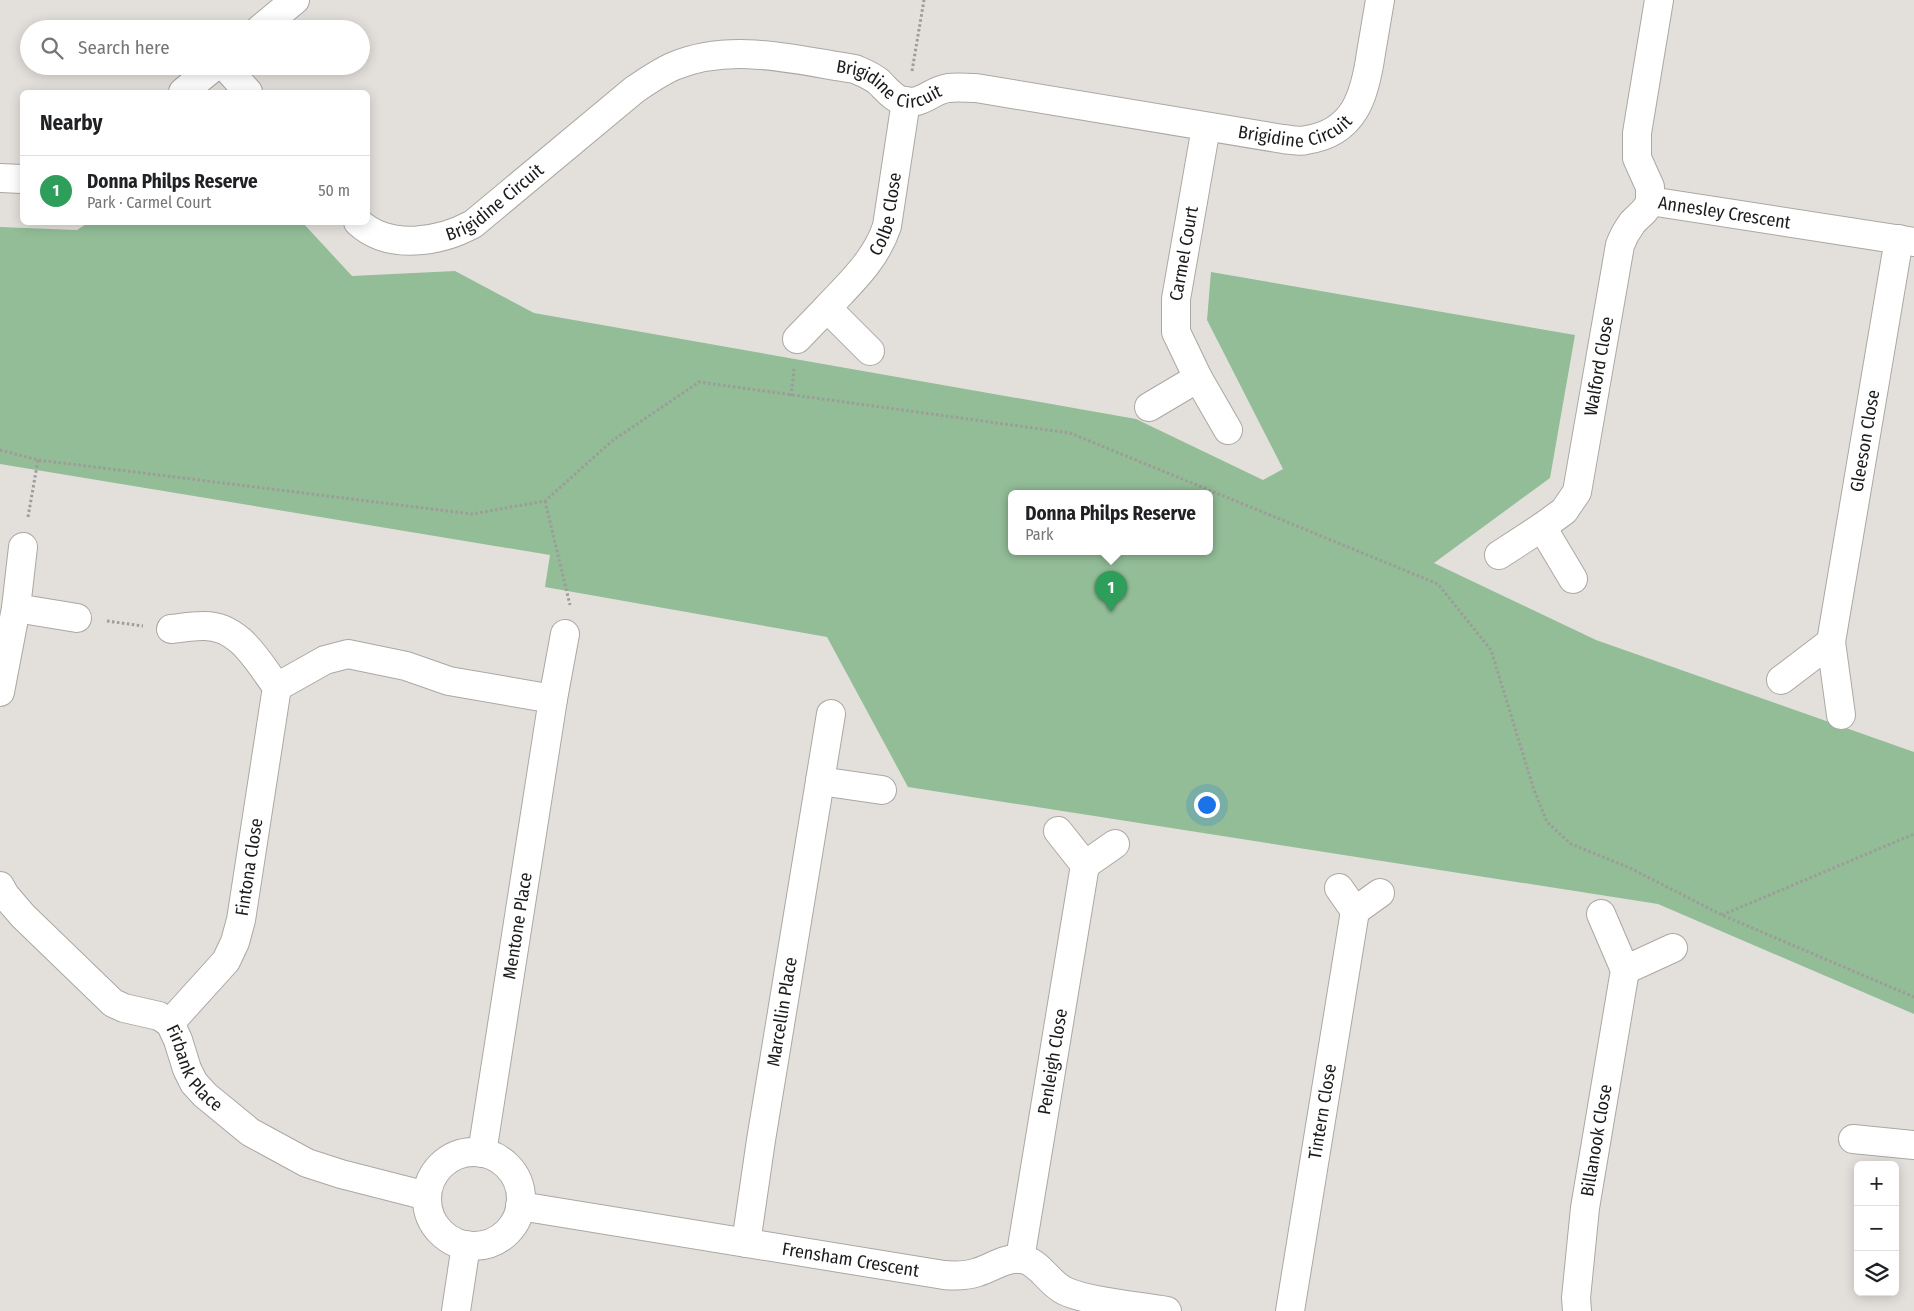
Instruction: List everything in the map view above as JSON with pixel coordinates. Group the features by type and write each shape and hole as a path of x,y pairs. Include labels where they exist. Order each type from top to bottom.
{"street":[{"path":"271,20 295,0"},
{"name":"Brigidine Circuit","path":"363,225 380,235 398,240 421,242 457,233 473,224 634,90 672,66 717,54 761,54 855,70 868,74 889,94 906,102 916,102 947,88 976,88 1206,127 1305,141 1325,136 1345,124 1356,110 1368,77 1380,0"},
{"name":"Annesley Crescent","path":"1659,0 1637,134 1637,158 1650,188 1650,201 1907,241"},
{"path":"186,90 205,75"},
{"path":"233,75 246,90"},
{"name":"Colbe Close","path":"798,339 866,266 883,239 887,226 906,102"},
{"name":"Carmel Court","path":"1206,127 1176,299 1176,332 1198,378 1228,430"},
{"path":"0,178 20,179"},
{"name":"Walford Close","path":"1499,555 1542,528 1564,511 1577,492 1620,245 1626,232 1633,222 1645,211 1650,201"},
{"name":"Gleeson Close","path":"1841,715 1831,642 1907,241"},
{"path":"826,308 870,351"},
{"path":"1149,407 1198,378"},
{"path":"1542,528 1573,579"},
{"path":"0,692 16,608 23,547"},
{"path":"16,608 78,618"},
{"path":"171,629 202,626 222,630 245,643 277,687 325,660 354,654 406,666 449,681 553,699"},
{"name":"Mentone Place","path":"482,1153 553,699 565,634"},
{"path":"1781,680 1831,642"},
{"name":"Fintona Close","path":"170,1023 226,961 235,942 241,920 277,687"},
{"name":"Marcellin Place","path":"746,1242 831,714"},
{"path":"820,781 882,790"},
{"path":"1058,831 1085,865 1115,844"},
{"name":"Penleigh Close","path":"1020,1259 1085,865"},
{"name":"Firbank Place","path":"0,886 5,895 23,916 113,1003 124,1008 158,1016 170,1023 178,1040 187,1069 194,1082 205,1095 250,1132 308,1163 341,1174 427,1196"},
{"path":"1338,888 1355,911 1380,893"},
{"name":"Tintern Close","path":"1290,1311 1355,911"},
{"path":"1601,914 1625,970 1672,948"},
{"name":"Billanook Close","path":"1577,1311 1577,1289 1585,1208 1625,970"},
{"path":"1853,1139 1914,1144"},
{"path":"466,1153 482,1153 495,1158 507,1166 516,1178 520,1191 520,1206 516,1220 507,1232 495,1240 481,1245 466,1245 453,1241 442,1233 433,1222 428,1210 427,1196 430,1181 434,1174 451,1158 466,1153"},
{"name":"Frensham Crescent","path":"520,1206 956,1276 980,1272 1004,1261 1020,1259"},
{"path":"456,1311 466,1245"},
{"path":"1020,1259 1036,1265 1052,1282 1066,1291 1096,1299 1167,1311"}],"path":[{"path":"906,102 924,0"},
{"path":"0,450 38,460 472,514 546,501 612,441 699,382 1070,432 1210,490"},
{"path":"23,547 38,460"},
{"path":"1213,491 1438,584 1491,650 1533,787 1546,822 1571,844 1630,868 1722,915 1914,997"},
{"path":"546,501 571,607 565,634"},
{"path":"78,618 171,629"},
{"path":"1722,915 1914,834"}],"green space":[{"path":"84,225 305,225 352,276 455,271 534,313 1136,419 1263,480 1283,469 1207,320 1211,272 1575,335 1550,478 1434,563 1596,640 1914,752 1914,1014 1658,904 908,787 827,637 545,587 550,555 0,464 0,227 77,230"}],"place":[{"name":"Donna Philps Reserve","path":"1111,612"}]}
